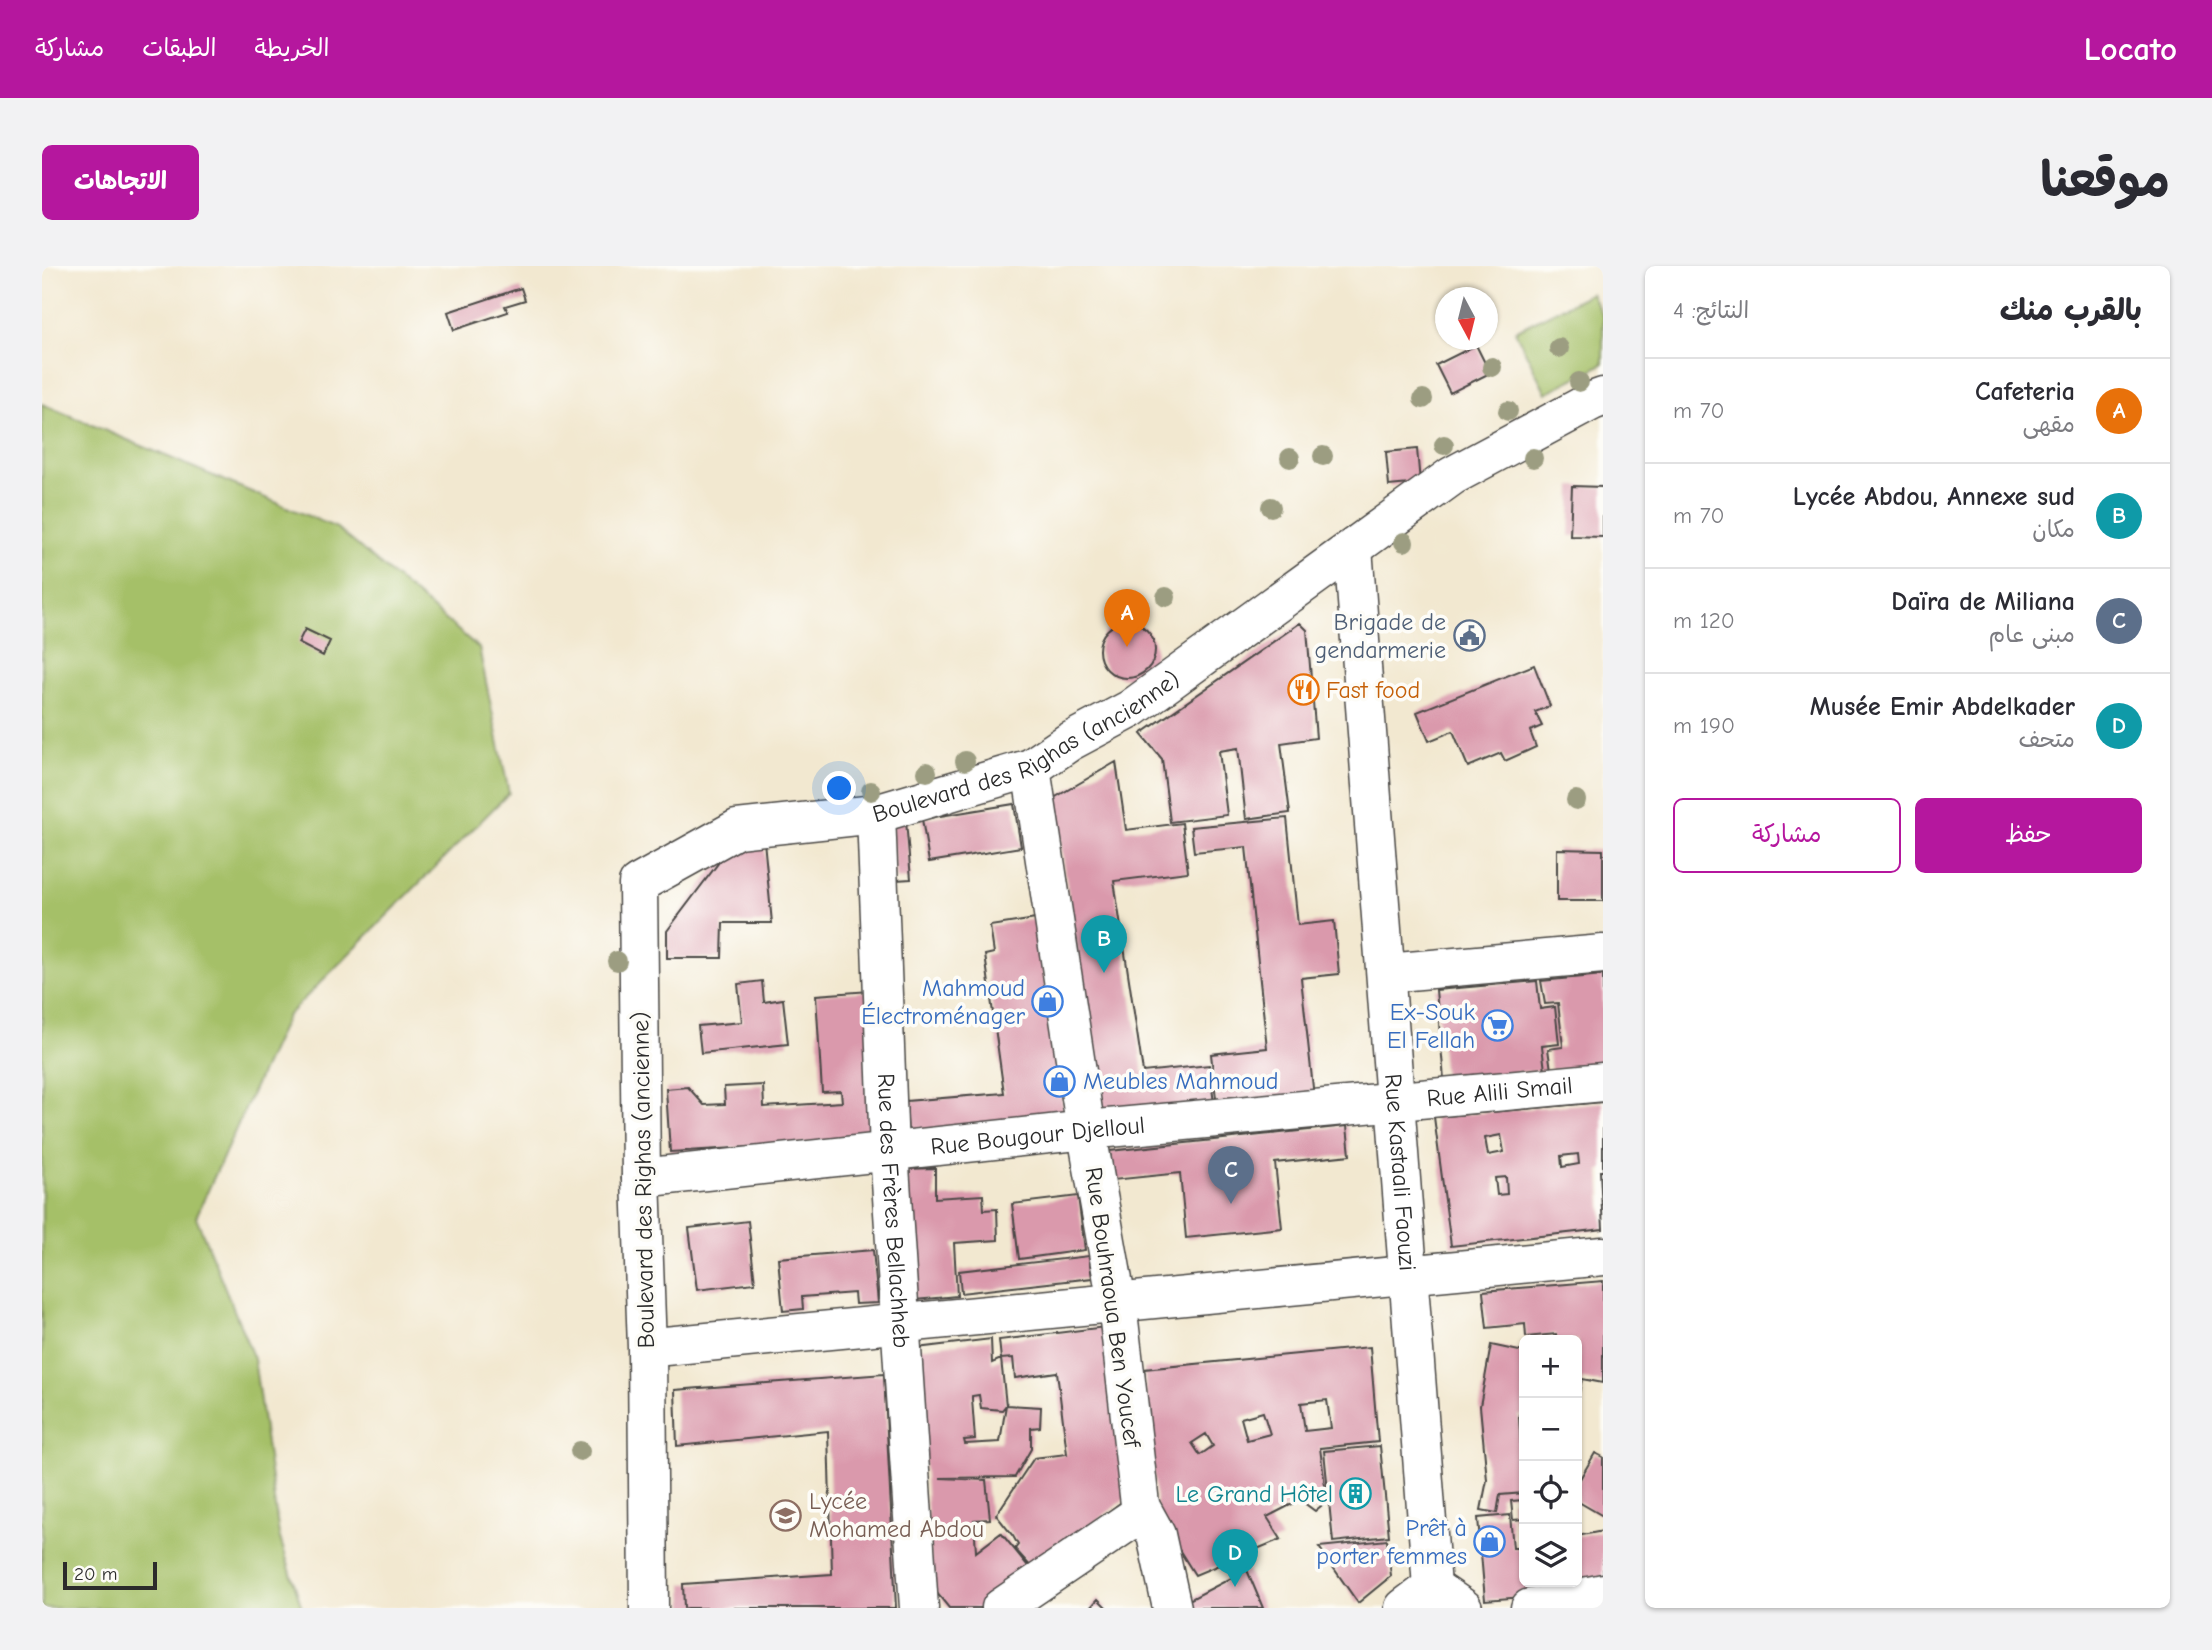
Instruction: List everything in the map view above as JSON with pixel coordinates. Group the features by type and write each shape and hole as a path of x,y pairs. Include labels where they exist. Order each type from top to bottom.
{"street":[{"name":"Boulevard des Righas (ancienne)","path":"649,1608 638,884 737,829 876,814 1031,768 1069,742 1131,709 1452,476 1603,397"},
{"name":"Rue Kastaali Faouzi","path":"1353,548 1409,1276 1418,1598"},
{"name":"Rue Bouhraoua Ben Youcef","path":"1031,768 1087,1130 1117,1303 1140,1509"},
{"name":"Rue des Frères Bellachheb","path":"876,814 889,1151 919,1608"},
{"path":"1386,972 1603,954"},
{"name":"Rue Alili Smail","path":"1395,1101 1603,1082"},
{"name":"Rue Bougour Djelloul","path":"641,1178 1087,1130 1395,1101"},
{"path":"666,1346 1603,1256"},
{"path":"1001,1608 1140,1509 1156,1535 1172,1608"},
{"path":"1530,1608 1603,1593"},
{"path":"1418,1598 1463,1608"}],"green space":[{"path":"1591,293 1603,317 1603,364 1546,393 1515,331"},
{"path":"42,404 337,528 479,648 509,793 287,1016 196,1217 254,1359 279,1535 302,1608 42,1608"}],"building":[{"path":"521,288 525,300 505,306 508,312 454,330 448,312"},
{"path":"1466,350 1478,350 1490,373 1450,393 1436,365"},
{"path":"1417,449 1420,483 1389,486 1386,452"},
{"path":"1572,486 1603,487 1603,537 1570,536"},
{"path":"1121,622 1133,622 1143,626 1151,634 1155,650 1151,666 1143,674 1133,678 1121,678 1111,674 1103,666 1099,656 1099,644 1103,634 1111,626"},
{"path":"1300,623 1307,630 1316,738 1281,743 1290,813 1246,819 1238,748 1219,751 1227,815 1170,822 1162,759 1141,734"},
{"path":"305,629 330,641 323,656 298,643"},
{"path":"1534,665 1550,706 1535,712 1542,726 1530,731 1536,747 1505,761 1501,753 1468,767 1453,731 1429,741 1417,712"},
{"path":"1116,762 1126,830 1182,823 1188,872 1114,881 1143,1072 1209,1065 1214,1103 1101,1115 1054,798"},
{"path":"1014,804 1021,847 929,862 922,819"},
{"path":"1287,818 1298,925 1334,921 1339,974 1301,978 1314,1097 1217,1107 1211,1054 1267,1048 1246,847 1194,852 1191,827"},
{"path":"906,821 911,879 896,880 890,823"},
{"path":"764,841 772,923 723,923 722,958 667,958 667,931 729,849"},
{"path":"1557,849 1603,850 1603,901 1557,901"},
{"path":"1036,919 1065,1119 908,1136 906,1101 1004,1093 985,955 994,953 990,926"},
{"path":"1603,975 1603,1066 1551,1070 1548,1049 1563,1047 1558,1003 1545,1004 1541,981"},
{"path":"762,981 764,1002 783,999 788,1044 701,1053 698,1026 742,1022 738,984"},
{"name":"Ex-Souk El Fellah","path":"1537,981 1540,1009 1555,1007 1559,1044 1542,1046 1545,1070 1444,1079 1436,990"},
{"path":"870,991 880,1139 670,1152 666,1089 688,1087 704,1105 725,1104 724,1087 763,1085 764,1107 842,1102 841,1091 822,1092 816,995"},
{"path":"1603,1102 1603,1171 1600,1171 1603,1229 1451,1246 1434,1117","holes":["1501,1135 1504,1152 1488,1155 1485,1138","1578,1154 1579,1164 1562,1167 1561,1156","1506,1177 1507,1194 1497,1195 1495,1178"]},
{"path":"1347,1126 1350,1155 1275,1163 1282,1228 1186,1238 1180,1173 1113,1180 1110,1151"},
{"path":"935,1168 935,1198 983,1195 984,1210 997,1209 998,1240 954,1243 957,1296 915,1300 906,1169"},
{"path":"1078,1196 1085,1250 1019,1259 1012,1204"},
{"path":"748,1221 755,1283 697,1290 689,1228"},
{"path":"873,1250 878,1303 855,1304 854,1293 802,1297 803,1309 783,1311 778,1258"},
{"path":"1089,1256 1092,1278 961,1293 959,1271"},
{"path":"1603,1281 1603,1383 1582,1379 1582,1335 1526,1335 1525,1324 1487,1328 1483,1291"},
{"path":"1105,1327 1128,1497 1033,1569 1015,1549 1018,1545 1013,1536 996,1515 1034,1458 1067,1454 1057,1372 1015,1378 1013,1358 1001,1359 999,1340"},
{"path":"991,1339 992,1363 1001,1359 1006,1405 1041,1407 1040,1427 1031,1428 1031,1449 1015,1477 940,1478 986,1480 990,1519 974,1520 976,1552 1001,1533 1032,1571 986,1608 949,1608 932,1587 917,1348","holes":["979,1395 981,1408 1002,1410 1006,1405 1000,1442 965,1444 964,1440 975,1439 972,1396"]},
{"path":"1491,1345 1519,1351 1519,1493 1500,1495 1497,1513 1481,1510 1487,1480 1480,1406"},
{"path":"1370,1347 1378,1442 1320,1448 1327,1501 1315,1511 1300,1500 1267,1517 1281,1539 1195,1575 1168,1532 1159,1534 1144,1369","holes":["1327,1400 1331,1428 1305,1431 1301,1403","1263,1412 1270,1434 1247,1440 1241,1418","1206,1434 1213,1446 1200,1455 1192,1443"]},
{"path":"884,1374 896,1608 684,1608 683,1584 832,1574 828,1431 677,1446 675,1390"},
{"name":"Le Grand Hôtel","path":"1380,1446 1389,1536 1333,1542 1324,1451"},
{"path":"1595,1453 1603,1457 1603,1516 1582,1504 1582,1475"},
{"path":"1519,1500 1519,1519 1513,1520 1511,1501"},
{"path":"1510,1515 1513,1548 1519,1548 1519,1587 1535,1587 1536,1596 1485,1600 1478,1518"},
{"path":"1603,1531 1603,1577 1582,1581 1582,1535"},
{"path":"1387,1540 1391,1576 1358,1603 1319,1547"},
{"path":"1247,1570 1263,1608 1184,1608 1183,1603"},
{"path":"1098,1599 1107,1608 1090,1608"}],"place":[{"name":"Brigade de gendarmerie","path":"1469,636"},
{"name":"Cafeteria","path":"1127,647"},
{"name":"Fast food","path":"1303,690"},
{"name":"Lycée Abdou, Annexe sud","path":"1104,973"},
{"name":"Mahmoud Électroménager","path":"1048,1002"},
{"name":"Ex-Souk El Fellah","path":"1498,1026"},
{"name":"Meubles Mahmoud","path":"1060,1081"},
{"name":"Daïra de Miliana","path":"1231,1204"},
{"name":"Le Grand Hôtel","path":"1356,1494"},
{"name":"Lycée Mohamed Abdou","path":"786,1515"},
{"name":"Prêt à porter femmes","path":"1490,1542"},
{"name":"Musée Emir Abdelkader","path":"1235,1587"}]}
